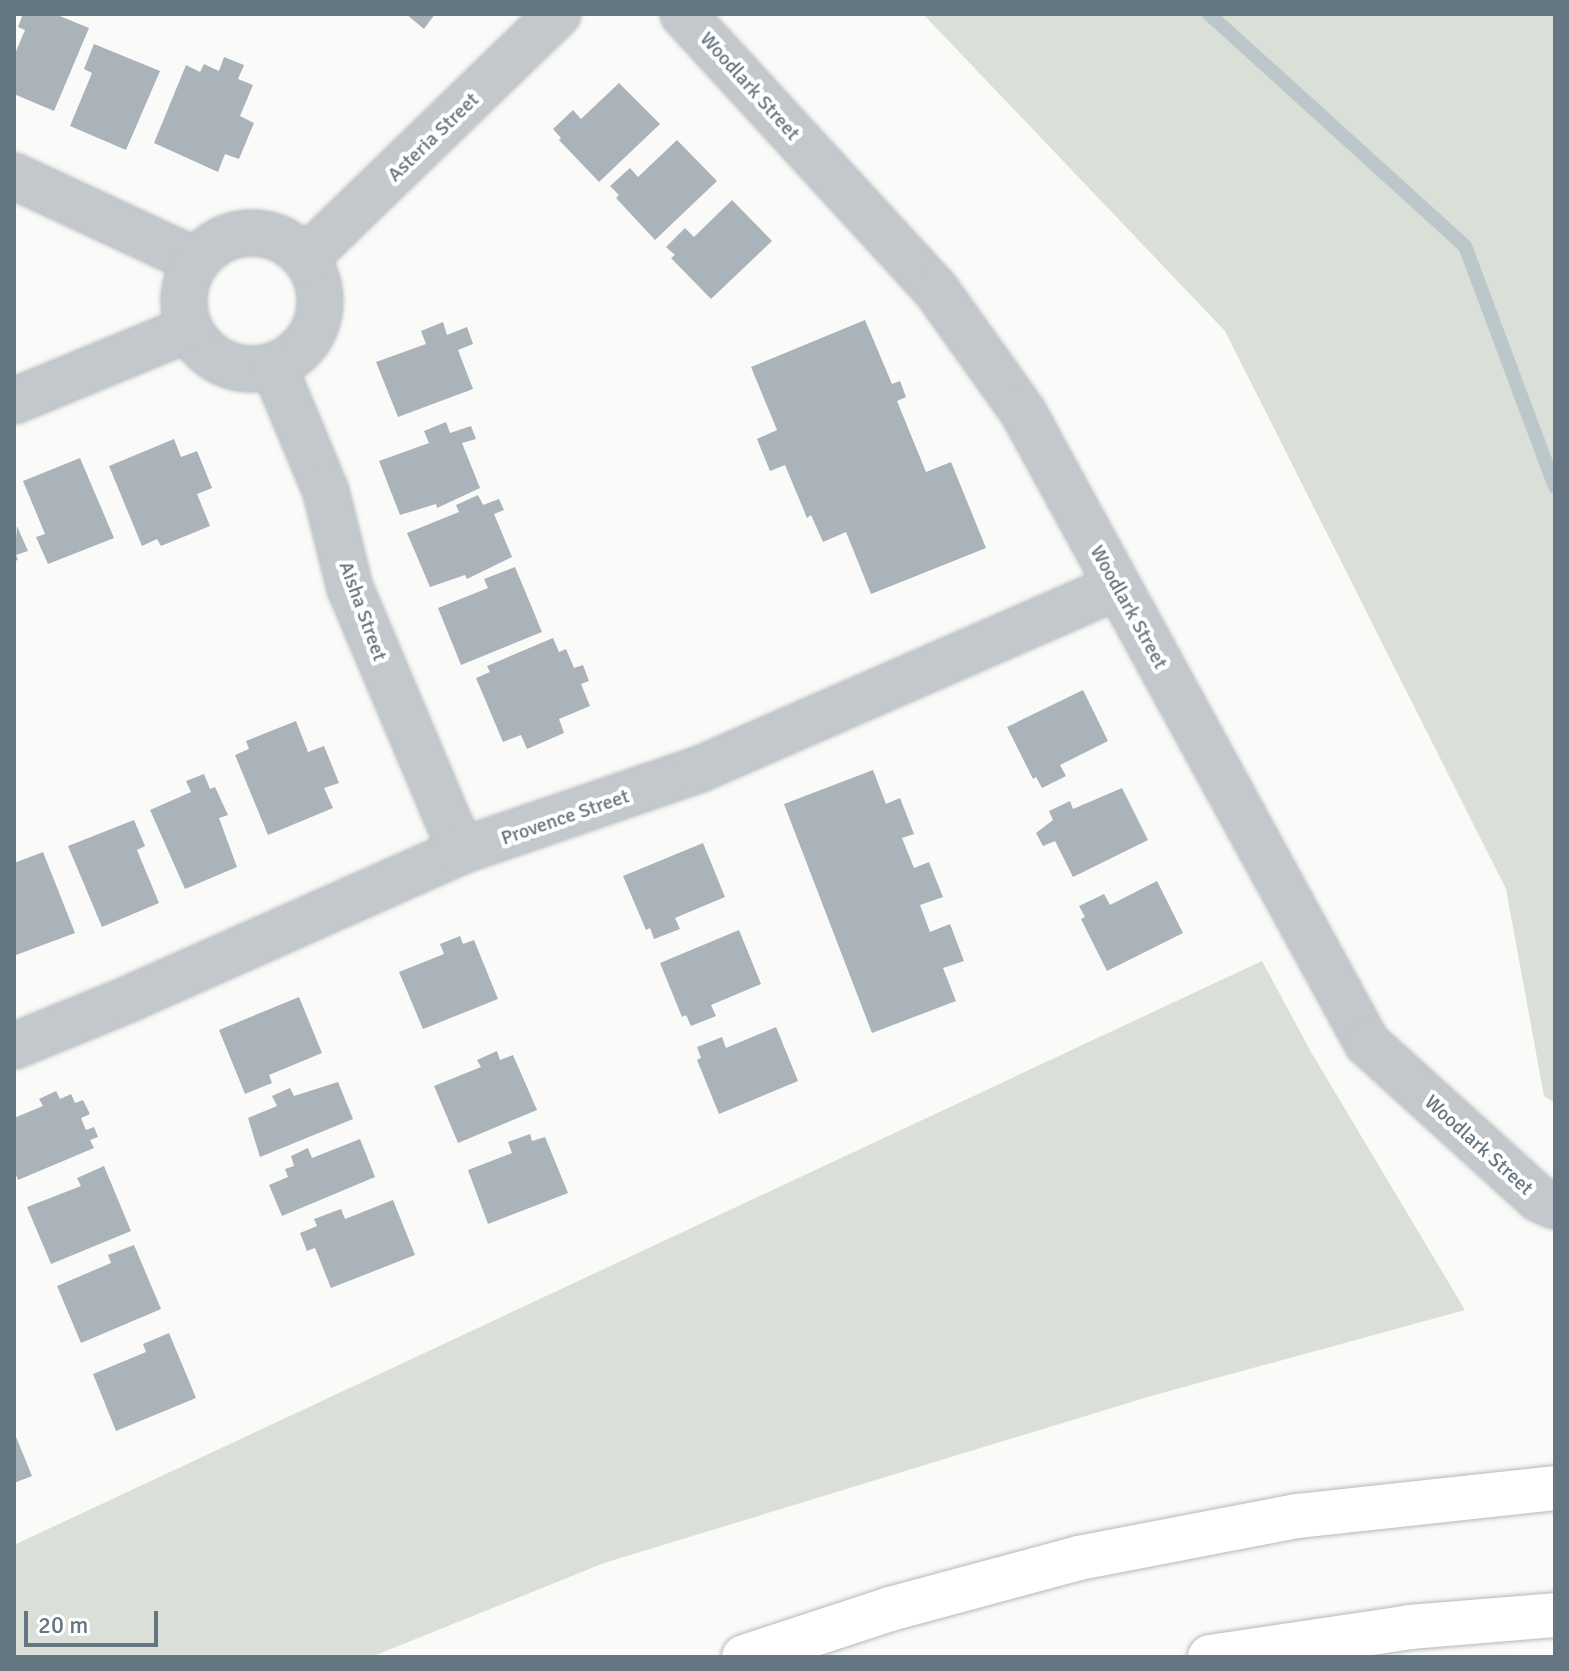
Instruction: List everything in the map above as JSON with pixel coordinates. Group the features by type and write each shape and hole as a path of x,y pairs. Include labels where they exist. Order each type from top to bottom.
{"highway":[{"path":"744,1657 890,1609 1079,1558 1298,1516 1555,1488"},
{"path":"1210,1657 1410,1627 1555,1615"}],"street":[{"name":"Asteria Street","path":"306,258 558,14"},
{"name":"Woodlark Street","path":"683,14 936,290 1023,412 1367,1043 1539,1199 1555,1206"},
{"path":"14,176 196,261"},
{"path":"260,232 288,242 306,258 319,282 321,309 312,337 296,355 274,367 245,370 229,367 198,345 189,329 183,294 196,261 209,248 241,233 260,232"},
{"path":"14,401 189,329"},
{"name":"Aisha Street","path":"274,367 326,492 350,588 461,851"},
{"name":"Provence Street","path":"14,1046 129,999 461,851 700,769 1117,587"}],"shaded area":[{"path":"923,14 1555,14 1555,1103 1544,1096 1506,889 1225,331"},
{"path":"1262,961 1311,1052 1465,1310 1151,1396 604,1563 371,1657 14,1657 14,1545"}],"building":[{"path":"23,14 55,14 89,28 54,111 14,94 14,56 25,30 18,27"},
{"path":"406,14 435,14 424,29"},
{"path":"94,44 160,71 126,150 70,126 92,73 84,69"},
{"path":"224,57 244,65 238,79 253,85 240,116 254,123 239,159 225,154 218,172 154,143 186,65 200,72 204,64 219,71"},
{"path":"619,83 660,124 599,182 559,140 561,138 553,129 573,110 581,119"},
{"path":"677,140 717,181 655,240 616,198 619,195 610,186 630,168 638,177"},
{"path":"732,200 772,241 711,299 671,258 675,255 666,247 685,228 694,237"},
{"path":"865,320 892,384 900,381 906,397 897,401 926,472 951,462 986,548 871,594 846,532 823,542 811,515 807,518 785,465 770,471 757,439 777,430 751,367"},
{"path":"443,322 447,335 467,327 473,344 458,350 473,389 398,417 376,362 426,344 421,331"},
{"path":"446,422 450,433 471,426 476,439 462,443 480,488 437,508 436,504 400,515 379,461 429,443 424,431"},
{"path":"174,439 181,457 197,451 212,488 197,494 210,526 161,546 157,539 142,546 109,466"},
{"path":"80,458 114,538 48,564 36,537 45,534 23,481"},
{"path":"478,495 483,505 499,499 504,510 494,514 512,557 467,579 465,575 430,587 407,533 459,512 456,505"},
{"path":"17,526 28,551 16,555 18,560 14,561"},
{"path":"515,567 542,632 461,665 438,608 488,588 484,579"},
{"path":"553,638 559,652 566,649 574,668 583,665 589,681 581,684 590,706 559,719 564,733 527,749 521,735 503,742 476,678 490,672 487,666"},
{"path":"1083,690 1108,741 1060,765 1066,776 1042,788 1036,777 1033,779 1007,727"},
{"path":"296,721 308,752 324,746 339,783 324,788 333,808 268,835 235,755 249,749 246,741"},
{"path":"873,770 886,804 900,798 914,834 902,838 914,868 929,862 943,897 920,905 930,932 950,924 964,961 943,968 956,1001 872,1033 784,804"},
{"path":"204,774 210,789 215,787 228,815 219,818 237,867 185,889 150,810 191,792 186,781"},
{"path":"1122,788 1148,840 1073,877 1055,841 1043,846 1036,833 1053,820 1049,811 1070,801 1073,809"},
{"path":"134,820 145,846 137,850 159,903 102,927 68,846"},
{"path":"703,843 725,897 675,918 680,929 654,939 650,928 646,930 623,876"},
{"path":"43,852 75,933 16,955 14,863"},
{"path":"1157,881 1183,933 1107,971 1081,919 1085,917 1079,906 1104,894 1110,905"},
{"path":"739,930 761,984 711,1005 716,1016 691,1026 686,1015 682,1017 660,963"},
{"path":"460,936 463,944 474,940 498,999 423,1029 399,972 444,954 440,944"},
{"path":"299,997 322,1053 269,1075 272,1083 245,1094 219,1030"},
{"path":"776,1027 798,1081 719,1114 697,1060 701,1058 697,1047 722,1037 726,1048"},
{"path":"497,1051 500,1060 513,1055 537,1110 458,1143 434,1086 481,1067 477,1060"},
{"path":"338,1082 353,1119 260,1157 248,1118 277,1106 272,1096 290,1088 294,1096"},
{"path":"56,1091 60,1099 71,1094 75,1103 83,1100 90,1114 81,1118 86,1130 94,1127 98,1137 90,1140 94,1148 18,1180 14,1170 14,1118 43,1106 39,1099"},
{"path":"530,1134 532,1141 545,1137 568,1193 488,1224 468,1170 512,1153 508,1142"},
{"path":"360,1139 375,1177 282,1216 269,1185 288,1177 285,1169 294,1166 291,1156 308,1148 312,1158"},
{"path":"104,1166 131,1231 51,1264 27,1207 81,1186 77,1178"},
{"path":"393,1200 415,1255 331,1288 315,1248 307,1251 300,1233 317,1226 314,1219 341,1209 345,1219"},
{"path":"134,1245 161,1309 81,1343 57,1286 111,1263 108,1255"},
{"path":"169,1333 196,1398 116,1431 93,1374 146,1352 143,1344"},
{"path":"14,1432 32,1476 14,1483"}],"waterway":[{"path":"1209,14 1465,246 1555,487"}]}
